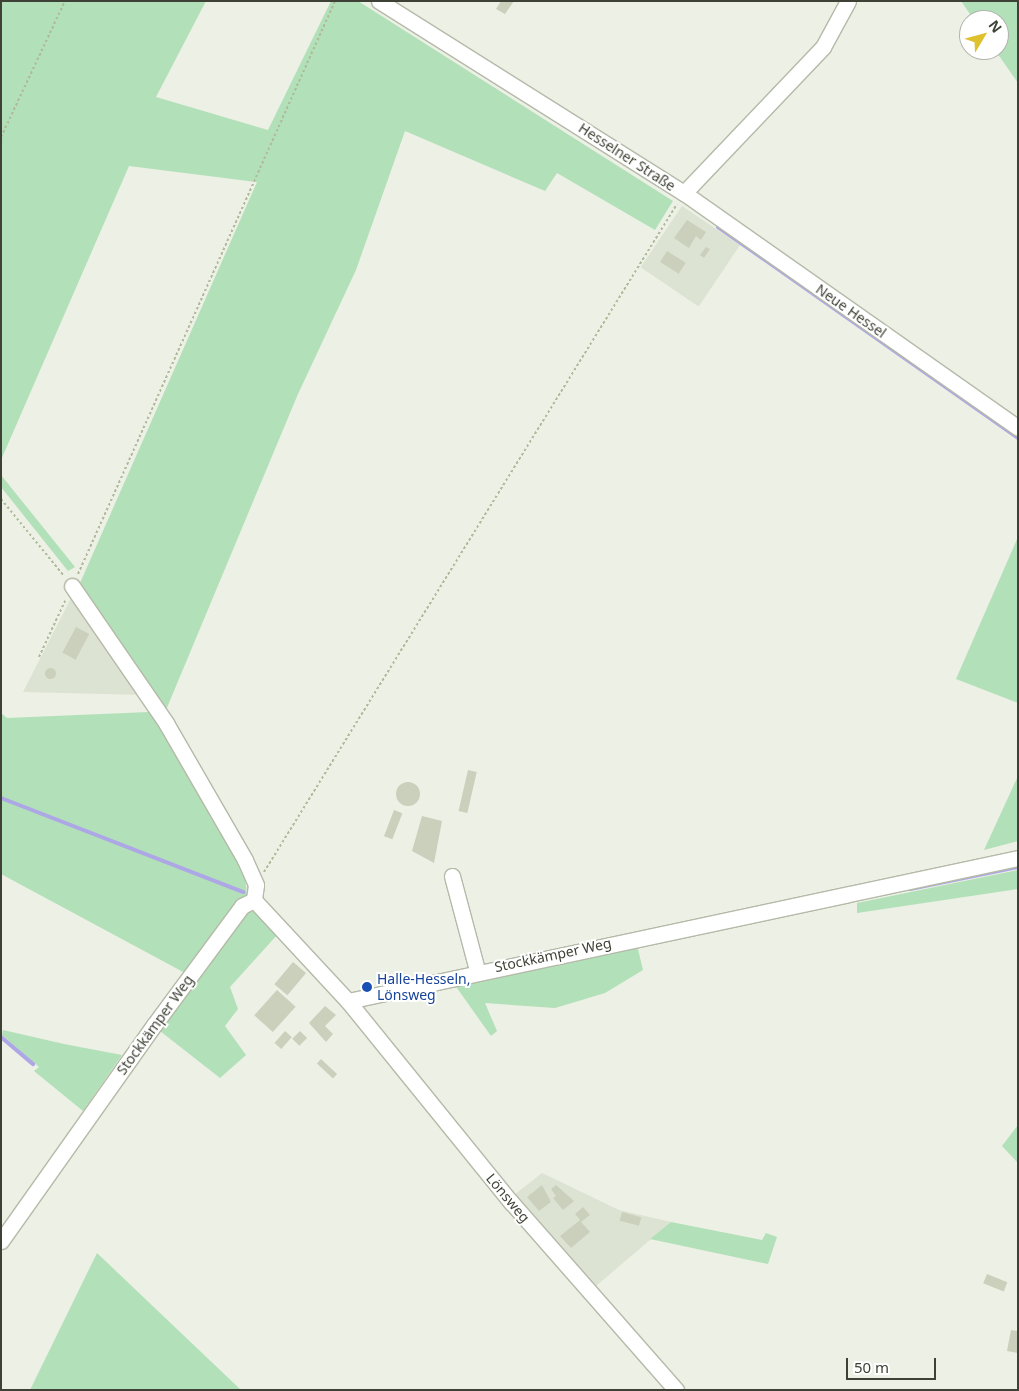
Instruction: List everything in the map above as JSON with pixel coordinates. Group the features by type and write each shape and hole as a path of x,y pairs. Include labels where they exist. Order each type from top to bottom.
{"street":[{"name":"Hesselner Straße","path":"379,1 684,193 823,47 848,1"},
{"name":"Neue Hessel","path":"684,193 1018,428"},
{"path":"72,586 166,723 255,892 348,1001"},
{"name":"Stockkämper Weg","path":"348,1001 477,970 1018,858"},
{"path":"452,876 477,970"},
{"name":"Stockkämper Weg","path":"1,1241 160,1017 242,906 255,892"},
{"name":"Lönsweg","path":"348,1001 510,1202 676,1390"}],"path":[{"path":"1,138 64,1"},
{"path":"39,657 335,1"},
{"path":"255,892 684,193"},
{"path":"1,499 72,586"}],"shaded area":[{"path":"682,206 740,245 699,306 641,267"},
{"path":"72,596 144,695 23,692"},
{"path":"542,1173 619,1210 671,1222 596,1286 514,1195"}],"green space":[{"path":"1,1 206,1 156,97 268,130 331,1 358,1 673,201 655,230 557,173 545,191 405,131 356,270 298,394 166,710 80,583 257,182 129,166 1,460"},
{"path":"961,1 1018,1 1018,83 1002,60 1009,60 1009,10 967,10"},
{"path":"1,475 75,567 68,571 1,487"},
{"path":"1018,537 1018,703 956,679"},
{"path":"149,712 243,862 247,894 185,973 1,874 1,713 7,718"},
{"path":"1018,776 1018,841 984,850"},
{"path":"1018,870 1018,889 857,913 857,903"},
{"path":"258,911 277,935 230,987 238,1009 225,1026 246,1055 220,1078 160,1031 244,912"},
{"path":"636,941 643,970 605,993 555,1008 485,1003 497,1031 491,1036 452,981"},
{"path":"3,1030 122,1055 83,1111 34,1071 39,1067 2,1035"},
{"path":"1018,1125 1018,1163 1002,1146"},
{"path":"671,1222 762,1240 766,1233 777,1237 768,1264 650,1239"},
{"path":"97,1253 241,1390 30,1390"}],"building":[{"path":"501,1 514,1 505,14 496,9"},
{"path":"687,220 706,232 701,240 696,236 689,248 674,238"},
{"path":"706,247 710,249 704,258 700,255"},
{"path":"667,251 686,263 679,274 660,262"},
{"path":"76,627 89,634 76,660 62,653"},
{"path":"48,668 52,668 55,673 54,677 48,678 45,675 45,671"},
{"path":"468,770 477,772 467,813 459,811"},
{"path":"408,782 417,785 420,794 417,803 408,806 399,803 396,794 399,785"},
{"path":"394,810 402,813 392,839 384,836"},
{"path":"422,816 442,821 434,863 412,851"},
{"path":"293,962 306,973 287,995 274,984"},
{"path":"277,990 296,1007 273,1032 254,1015"},
{"path":"325,1006 336,1015 325,1026 333,1034 326,1042 309,1023"},
{"path":"285,1031 292,1037 281,1049 275,1043"},
{"path":"300,1031 307,1038 299,1046 292,1039"},
{"path":"321,1059 337,1074 333,1078 317,1063"},
{"path":"542,1185 551,1202 539,1211 527,1197"},
{"path":"556,1185 574,1201 563,1210 553,1198 556,1196 551,1189"},
{"path":"583,1207 590,1215 581,1222 590,1232 571,1248 560,1236 580,1220 575,1214"},
{"path":"622,1212 641,1217 639,1226 620,1221"},
{"path":"987,1274 1007,1282 1004,1292 983,1283"},
{"path":"1011,1330 1018,1331 1018,1353 1007,1351"}],"waterway":[{"path":"718,227 1018,438"},
{"path":"1,798 243,892"},
{"path":"910,889 1018,867"},
{"path":"1,1037 33,1064"}],"place":[{"name":"Halle-Hesseln, Lönsweg","path":"367,987"}]}
